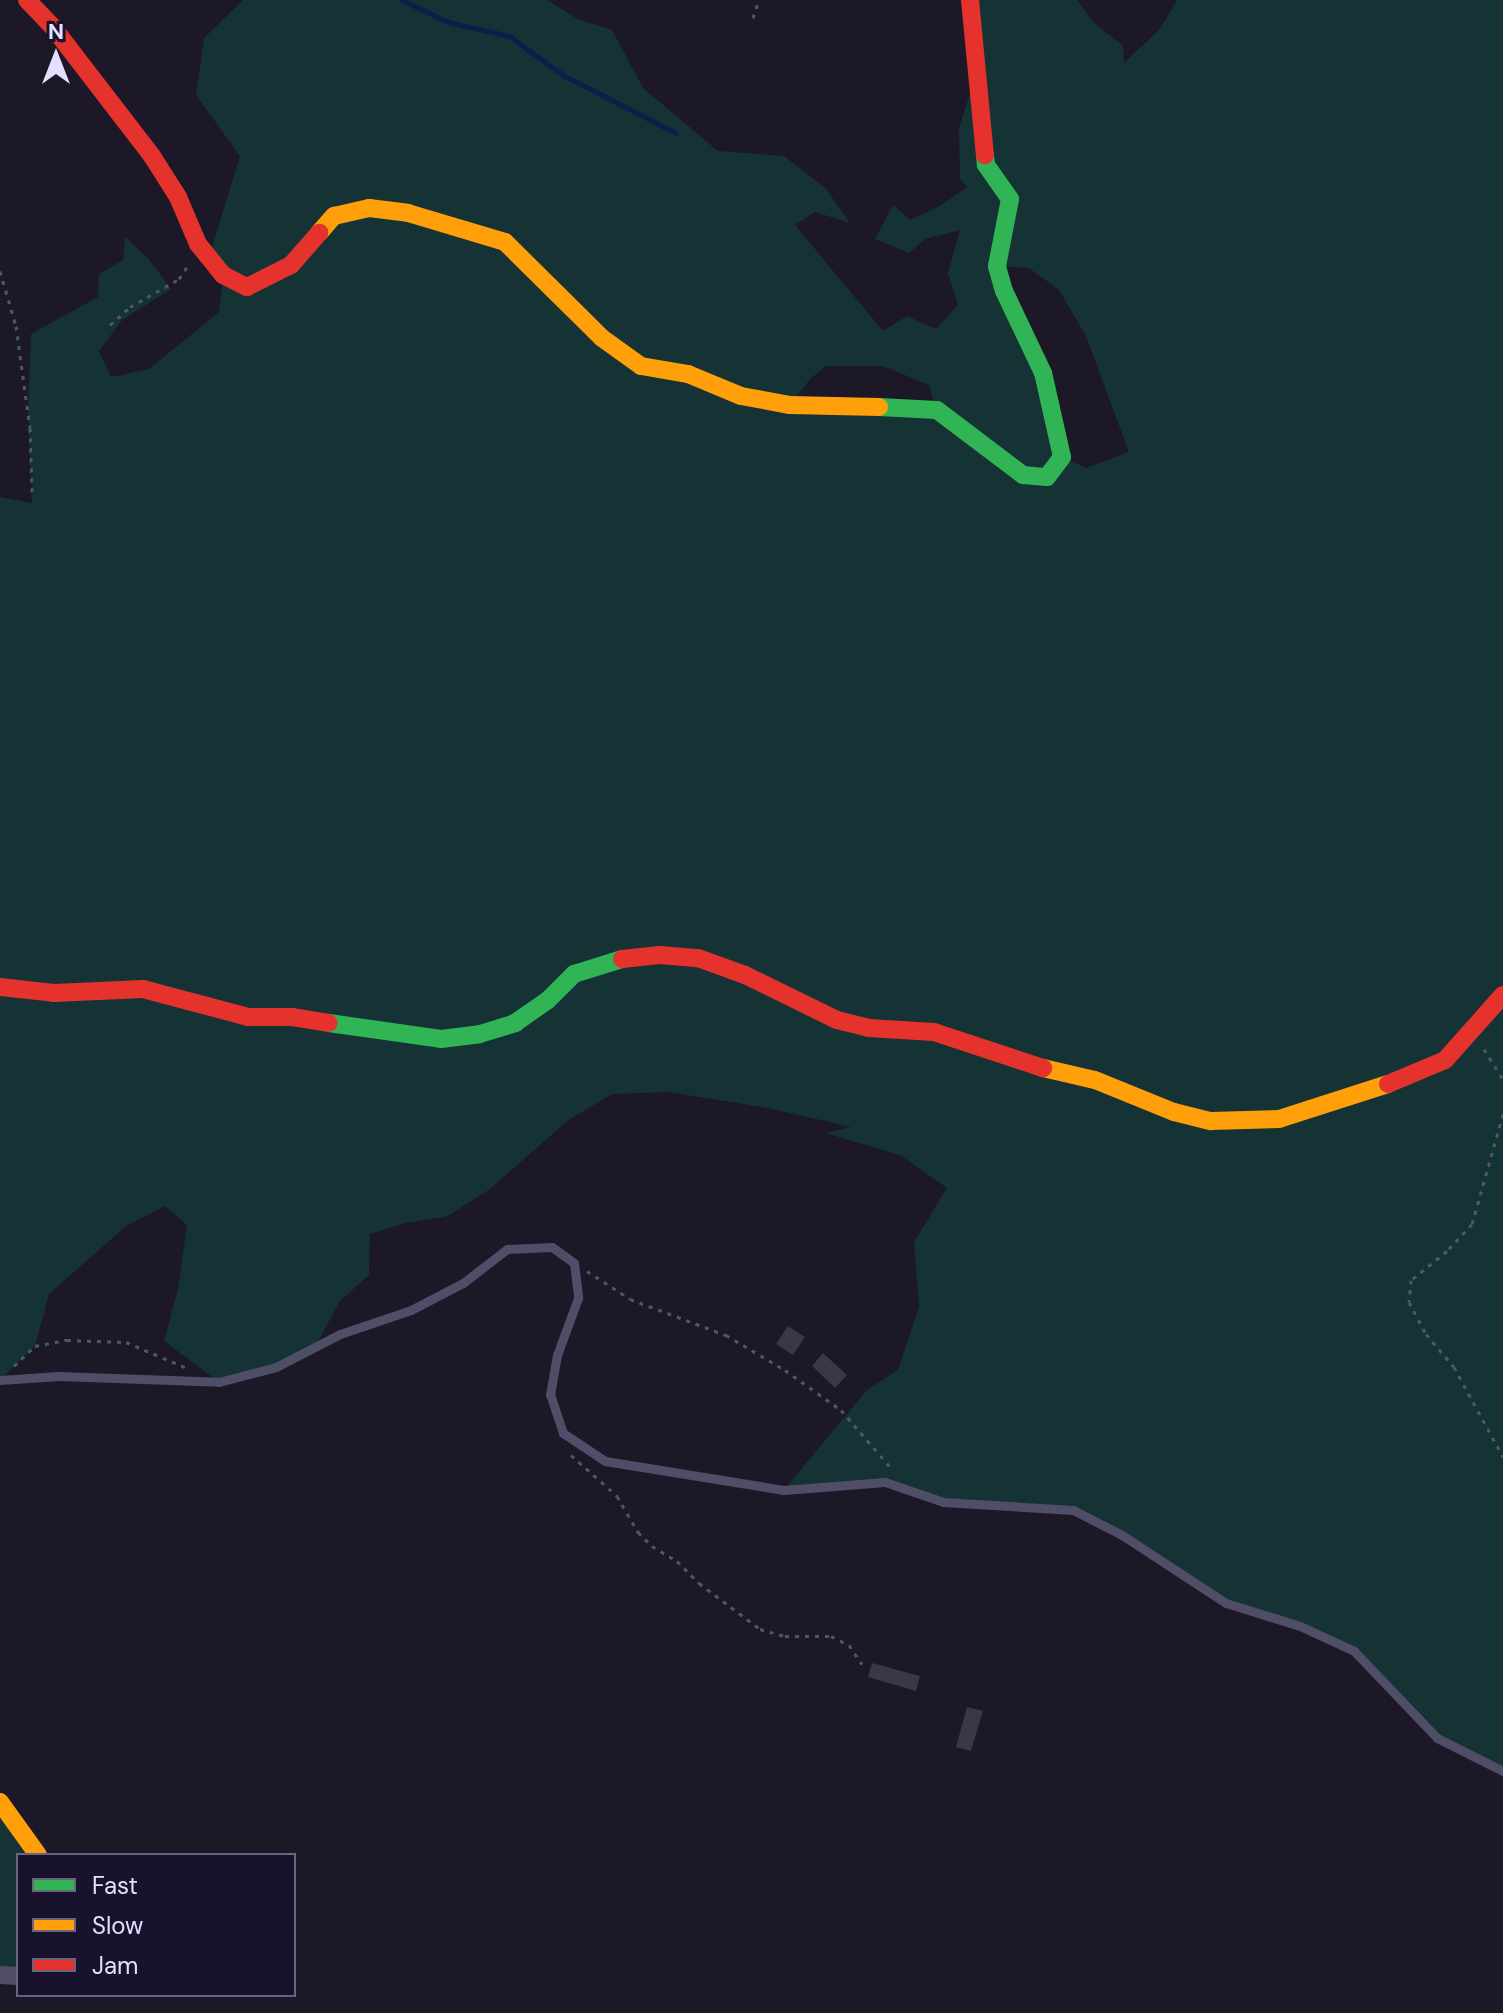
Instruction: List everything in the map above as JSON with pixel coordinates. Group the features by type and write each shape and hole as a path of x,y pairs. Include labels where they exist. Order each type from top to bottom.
{"street":[{"path":"27,0 52,26 152,156 178,197 198,244 223,275 247,287 291,265 334,216 369,208 453,225 505,242 602,338 641,366 688,374 741,396 790,405 937,410 1023,475 1047,477 1062,457 1043,373 997,266 1010,199 986,165 970,0"},
{"path":"0,987 54,993 103,988 143,989 248,1017 292,1017 441,1039 480,1034 515,1023 548,1000 574,974 613,960 660,955 698,958 745,975 837,1020 868,1028 934,1032 1055,1072 1095,1080 1174,1112 1211,1121 1279,1119 1336,1103 1445,1060 1503,995"},
{"path":"0,1802 37,1853"}],"lane":[{"path":"0,1380 59,1376 219,1382 276,1367 340,1334 411,1310 463,1283 507,1249 552,1247 574,1263 578,1298 557,1355 550,1394 563,1433 605,1461 784,1490 885,1482 943,1502 1073,1510 1122,1535 1226,1603 1300,1626 1354,1651 1437,1738 1503,1771"}],"path":[{"path":"753,18 759,0"},
{"path":"110,325 130,307 179,279 198,244"},
{"path":"0,271 16,326 30,428 32,493"},
{"path":"1471,1028 1503,1080"},
{"path":"1503,1114 1472,1224 1447,1251 1411,1280 1409,1302 1426,1334 1454,1367 1503,1457"},
{"path":"574,1263 630,1299 726,1335 785,1370 841,1410 912,1491"},
{"path":"0,1380 35,1346 67,1340 126,1342 192,1370"},
{"path":"563,1433 573,1460 617,1496 645,1539 677,1561 699,1583 760,1629 785,1636 831,1636 849,1645 862,1664"}],"green space":[{"path":"243,0 547,0 578,19 612,30 643,88 718,151 784,156 826,189 850,223 815,212 795,225 883,331 907,316 936,329 958,305 948,273 960,230 925,239 909,253 875,239 893,205 910,220 940,206 967,187 960,179 959,128 976,75 970,0 1077,0 1094,23 1123,46 1124,63 1160,29 1177,0 1503,0 1503,1771 1437,1738 1354,1651 1226,1603 1073,1510 943,1502 885,1482 784,1490 867,1390 898,1370 919,1307 914,1242 947,1188 900,1155 825,1133 851,1127 768,1108 668,1092 612,1094 567,1121 490,1189 448,1216 406,1223 370,1234 369,1275 340,1301 315,1347 276,1367 219,1382 164,1341 178,1289 187,1225 165,1206 126,1226 49,1294 35,1346 0,1380 0,497 32,503 28,411 31,334 98,297 99,274 123,260 125,237 148,258 171,289 122,320 99,351 111,377 149,369 219,312 223,275 209,257 240,156 196,95 204,38","holes":["997,266 1029,268 1059,290 1086,336 1129,452 1086,468 1062,457","826,366 883,366 929,385 936,410 791,404 810,379"]},
{"path":"0,1802 37,1853 16,1853 16,1976 0,1975"}],"building":[{"path":"788,1326 805,1337 793,1355 776,1344"},
{"path":"823,1353 847,1375 835,1388 812,1366"},
{"path":"872,1663 920,1676 916,1691 868,1677"},
{"path":"967,1707 983,1711 971,1751 956,1747"}],"waterway":[{"path":"402,0 448,22 509,36 563,75 676,133"}],"traffic: fast":[{"path":"879,407 937,410 1023,475 1047,477 1062,457 1043,373 1004,291 997,266 1010,199 986,165 985,155"},
{"path":"329,1023 441,1039 480,1034 515,1023 548,1000 574,974 622,959"}],"traffic: slow":[{"path":"319,233 334,216 369,208 408,213 505,242 602,338 641,366 688,374 741,396 790,405 879,407"},
{"path":"1043,1068 1095,1080 1174,1112 1211,1121 1279,1119 1388,1084"},
{"path":"0,1802 37,1853"}],"traffic: jam":[{"path":"27,0 52,26 152,156 178,197 198,244 223,275 247,287 291,265 319,233"},
{"path":"970,0 985,155"},
{"path":"622,959 660,955 698,958 745,975 837,1020 868,1028 934,1032 1043,1068"},
{"path":"0,987 54,993 143,989 248,1017 292,1017 329,1023"},
{"path":"1388,1084 1445,1060 1503,995"}]}
